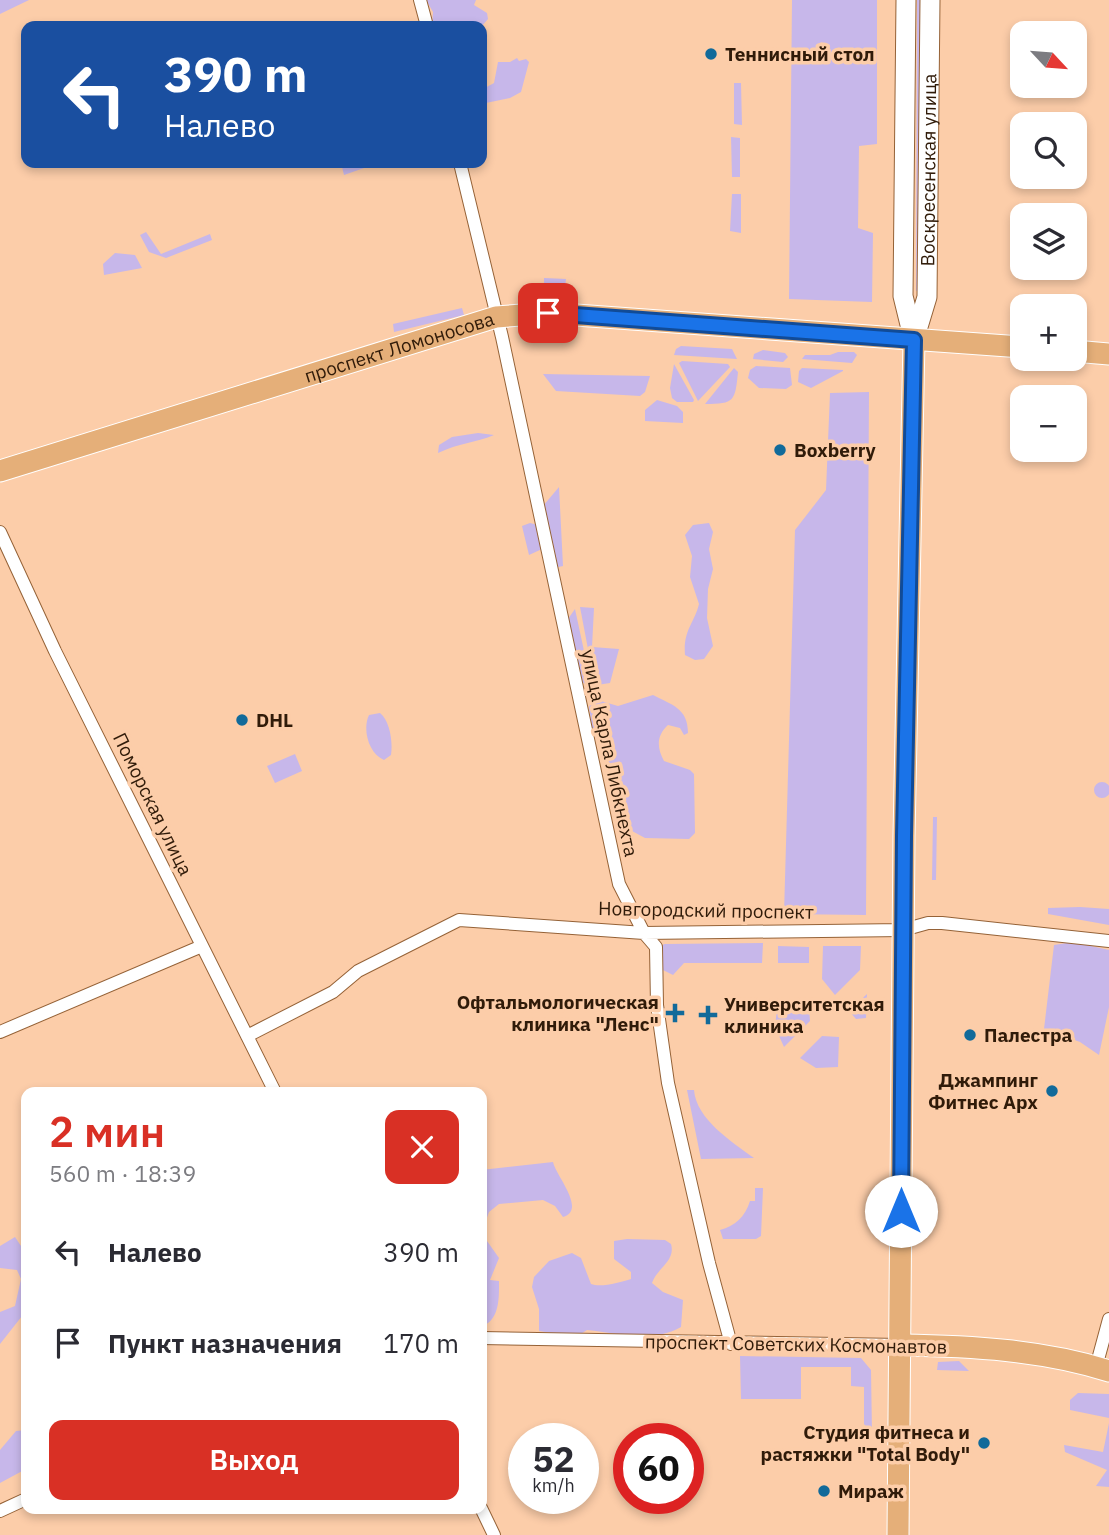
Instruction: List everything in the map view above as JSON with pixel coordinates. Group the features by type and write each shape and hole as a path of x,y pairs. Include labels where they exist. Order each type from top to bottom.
{"main road":[{"name":"Воскресенская улица","path":"898,1535 903,930 914,340 903,296 906,0"},
{"name":"Воскресенская улица","path":"914,340 927,297 930,0"},
{"name":"проспект Ломоносова","path":"0,471 496,317 548,313 1010,346"},
{"path":"1087,352 1109,354"},
{"name":"проспект Советских Космонавтов","path":"901,1345 1014,1353 1102,1369"}],"street":[{"path":"420,0 425,21"},
{"name":"улица Карла Либкнехта","path":"461,168 619,884 644,933 656,947 657,1005 668,1083 709,1263 731,1344"},
{"name":"Поморская улица","path":"0,532 55,651 272,1087"},
{"name":"Новгородский проспект","path":"247,1036 332,992 358,971 459,920 644,933 903,930 928,923 942,923 1109,941"},
{"path":"0,1032 202,946"},
{"path":"1102,1369 1109,1319"},
{"name":"проспект Советских Космонавтов","path":"487,1338 901,1345"},
{"path":"0,1511 21,1501"},
{"path":"484,1514 494,1535"}],"shaded area":[{"path":"0,0 29,0 0,14"},
{"path":"426,0 476,0 474,5 487,13 488,19 432,21 433,12"},
{"path":"792,0 877,0 877,144 859,146 858,228 873,233 872,302 789,299"},
{"path":"917,0 923,0 919,290 916,291"},
{"path":"517,58 519,61 526,59 529,62 521,92 510,98 487,103 487,87 494,83 498,62 510,62"},
{"path":"734,83 741,83 742,125 734,124"},
{"path":"731,137 740,138 740,177 732,177"},
{"path":"342,168 364,168 344,175"},
{"path":"732,194 741,194 741,233 730,231"},
{"path":"146,232 161,254 210,234 212,240 166,258 149,252 140,235"},
{"path":"115,253 135,255 142,268 104,275 103,264"},
{"path":"544,278 566,279 565,288 544,287"},
{"path":"462,308 464,315 394,332 393,324"},
{"path":"681,346 732,349 737,359 674,355 676,349"},
{"path":"763,350 785,353 788,357 783,362 753,359 754,354"},
{"path":"854,352 857,355 852,363 802,359 805,355 830,355"},
{"path":"679,363 728,364 730,367 698,401"},
{"path":"674,364 693,402 677,402 672,398 670,388"},
{"path":"756,366 790,368 792,385 786,389 759,388 748,378 750,370"},
{"path":"734,368 738,372 732,399 728,402 705,404"},
{"path":"802,368 843,371 811,388 798,382"},
{"path":"543,374 650,376 645,392 640,396 556,391"},
{"path":"869,392 866,915 784,914 795,530 826,490 830,393"},
{"path":"657,400 677,406 683,412 683,423 645,421 645,410"},
{"path":"478,433 494,435 438,453 439,445 452,437"},
{"path":"559,487 563,566 554,568 543,506"},
{"path":"530,523 538,525 542,549 529,555 522,526"},
{"path":"709,523 713,532 709,549 713,569 708,589 707,618 713,646 704,659 695,660 685,655 687,633 699,604 690,577 692,556 685,535 693,525"},
{"path":"580,607 594,608 592,647 619,649 610,683 597,685 592,648 588,649"},
{"path":"575,609 592,688 582,682 568,619"},
{"path":"653,695 678,708 687,725 688,733 684,735 680,728 668,725 661,733 659,742 664,761 694,774 695,833 689,839 645,838 621,825 605,746 592,727 589,707 594,699 618,706"},
{"path":"380,713 386,721 391,738 391,755 384,760 374,753 366,728 369,715"},
{"path":"295,754 302,771 275,783 267,766"},
{"path":"1102,782 1108,784 1108,796 1102,798 1096,796 1094,790 1096,784"},
{"path":"933,817 937,817 936,880 932,880"},
{"path":"1048,908 1109,909 1109,925 1048,914"},
{"path":"1073,942 1109,950 1109,1007 1099,1055 1080,1042 1044,1029 1054,945"},
{"path":"763,943 762,963 684,963 673,975 663,970 661,948 664,944"},
{"path":"778,946 809,947 809,963 778,963"},
{"path":"823,946 861,946 860,970 835,995 822,979"},
{"path":"867,994 866,1018 856,1019 849,1011"},
{"path":"777,1008 809,1008 810,1021 784,1047 775,1027"},
{"path":"822,1036 839,1037 838,1067 816,1068 800,1058"},
{"path":"687,1090 694,1090 701,1111 716,1129 754,1158 701,1159"},
{"path":"553,1162 571,1200 570,1213 563,1217 555,1206 543,1200 499,1204 489,1212 487,1218 487,1169"},
{"path":"755,1188 763,1188 761,1236 756,1239 723,1239 720,1230 739,1220 750,1201 755,1201"},
{"path":"15,1237 21,1246 21,1279 17,1270 0,1268 0,1246"},
{"path":"665,1240 671,1244 669,1260 652,1283 663,1292 683,1300 681,1327 646,1336 587,1330 576,1337 539,1331 539,1309 532,1287 534,1277 549,1261 572,1253 581,1258 591,1284 595,1285 631,1279 631,1272 614,1259 614,1241"},
{"path":"487,1241 499,1258 490,1280 499,1281 497,1308 487,1324"},
{"path":"21,1279 21,1317 0,1344 0,1312 15,1306"},
{"path":"740,1356 861,1358 871,1370 872,1434 864,1424 864,1387 851,1386 851,1367 801,1367 801,1399 741,1399"},
{"path":"959,1361 969,1371 937,1370 938,1362"},
{"path":"1078,1393 1109,1394 1109,1418 1070,1410 1070,1400"},
{"path":"1109,1423 1109,1487 1096,1486 1107,1470 1065,1452 1064,1445 1103,1452"},
{"path":"21,1430 21,1472 0,1483 0,1450 16,1431"}],"place":[{"name":"Теннисный стол","path":"711,54"},
{"name":"Boxberry","path":"780,450"},
{"name":"DHL","path":"242,720"},
{"name":"Офтальмологическая клиника \"Ленс\"","path":"675,1013"},
{"name":"Университетская клиника","path":"708,1015"},
{"name":"Палестра","path":"970,1035"},
{"name":"Джампинг Фитнес Арх","path":"1052,1091"},
{"name":"Студия фитнеса и растяжки \"Total Body\"","path":"984,1443"},
{"name":"Мираж","path":"824,1491"}],"route":[{"path":"548,313 914,340 904,836 901,1211"}]}
